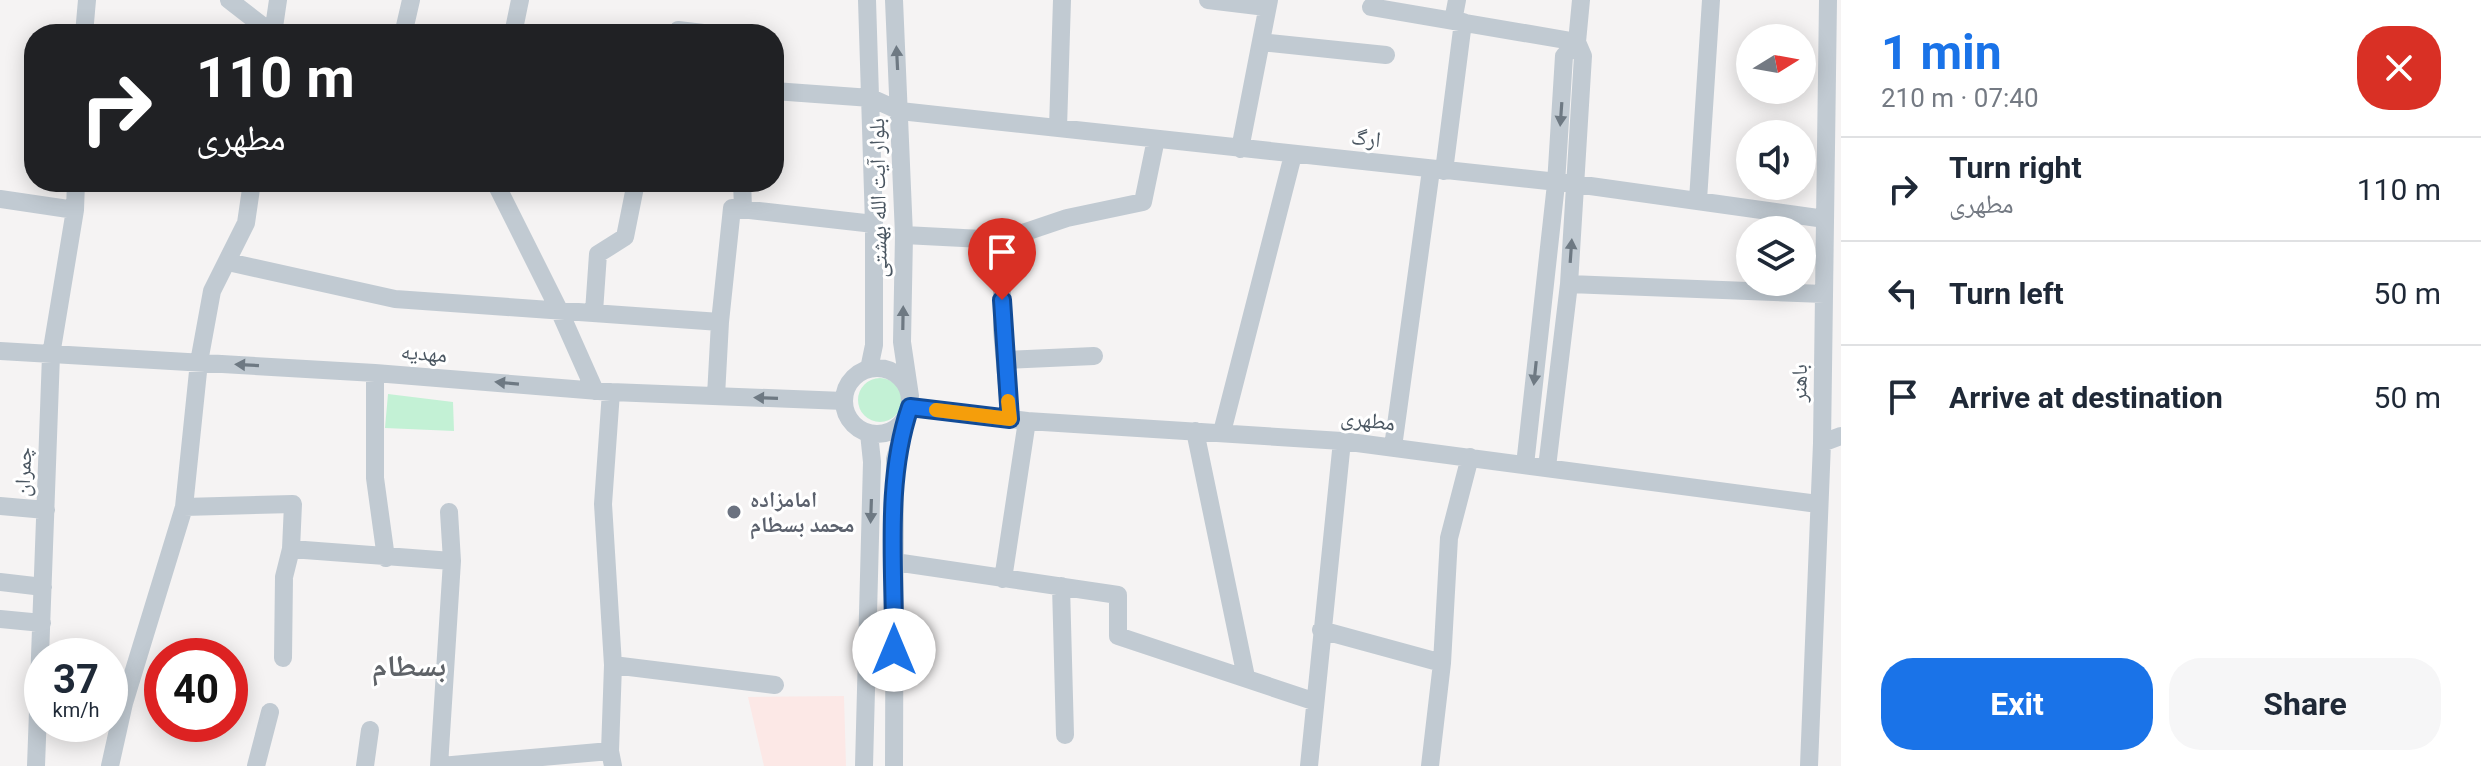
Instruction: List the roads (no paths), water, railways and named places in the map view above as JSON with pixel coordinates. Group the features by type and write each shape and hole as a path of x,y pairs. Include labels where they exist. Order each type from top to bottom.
{"street":[{"path":"85,24 87,0"},
{"path":"229,0 260,24"},
{"path":"274,24 278,0"},
{"path":"405,24 411,0"},
{"path":"515,24 520,0"},
{"name":"بلوار آیت الله بهشتی","path":"867,0 874,224 874,345 869,369"},
{"name":"بلوار آیت الله بهشتی","path":"894,0 904,235 902,342 909,406"},
{"path":"1058,128 1062,0"},
{"path":"1208,0 1268,4 1240,149"},
{"path":"1393,447 1438,171 1458,21 1457,0"},
{"path":"1547,467 1569,284 1583,56 1577,42 1581,0"},
{"path":"1698,200 1711,0"},
{"name":"باهنر","path":"1809,766 1822,443 1824,294 1830,227 1828,0"},
{"path":"1371,7 1577,42"},
{"path":"1261,42 1386,55"},
{"path":"1525,465 1556,184 1564,56 1577,42"},
{"path":"784,92 871,98"},
{"name":"ارگ","path":"871,98 900,111 1698,200 1830,227"},
{"path":"904,235 1002,240 1067,218 1143,202 1156,139"},
{"path":"1222,432 1293,155"},
{"name":"چمران","path":"36,766 51,355 76,192"},
{"path":"110,766 124,703 184,507 199,362 212,291 246,223 251,192"},
{"path":"449,512 452,561 440,766 612,758 613,665 603,504 603,391 500,192"},
{"path":"594,312 598,254 625,237 634,192"},
{"path":"742,192 743,208"},
{"path":"0,199 75,210"},
{"path":"716,396 732,208 874,224"},
{"path":"1002,240 1005,360 1018,420 1003,579"},
{"path":"228,262 395,299 720,322"},
{"path":"1569,284 1824,294"},
{"name":"مهدیه","path":"0,351 375,373 603,391 844,401"},
{"path":"1005,360 1094,356"},
{"path":"894,766 895,459 909,406 900,376 880,368 869,369 851,380 844,401 851,422 869,433 891,432 909,406"},
{"path":"375,373 375,478 386,558"},
{"name":"مطهری","path":"909,406 1018,420 1342,441 1818,504"},
{"path":"1195,431 1246,677"},
{"path":"864,766 872,462 869,433"},
{"path":"1822,443 1841,436"},
{"path":"1309,766 1313,701 1342,441"},
{"path":"1430,766 1442,663 1449,538 1470,457"},
{"path":"184,507 293,504 291,549 284,577 283,658"},
{"path":"0,506 46,510"},
{"path":"291,549 452,561"},
{"path":"895,562 1118,595 1118,636 1313,701"},
{"path":"0,582 43,587"},
{"path":"1061,586 1065,735"},
{"path":"0,619 42,623"},
{"path":"1321,630 1442,663"},
{"path":"613,665 775,685"},
{"path":"256,766 270,712"},
{"path":"365,766 370,730"}],"place":[{"name":"امامزاده محمد بسطام","path":"734,512"}],"district":[{"name":"بسطام","path":"409,665"}]}
